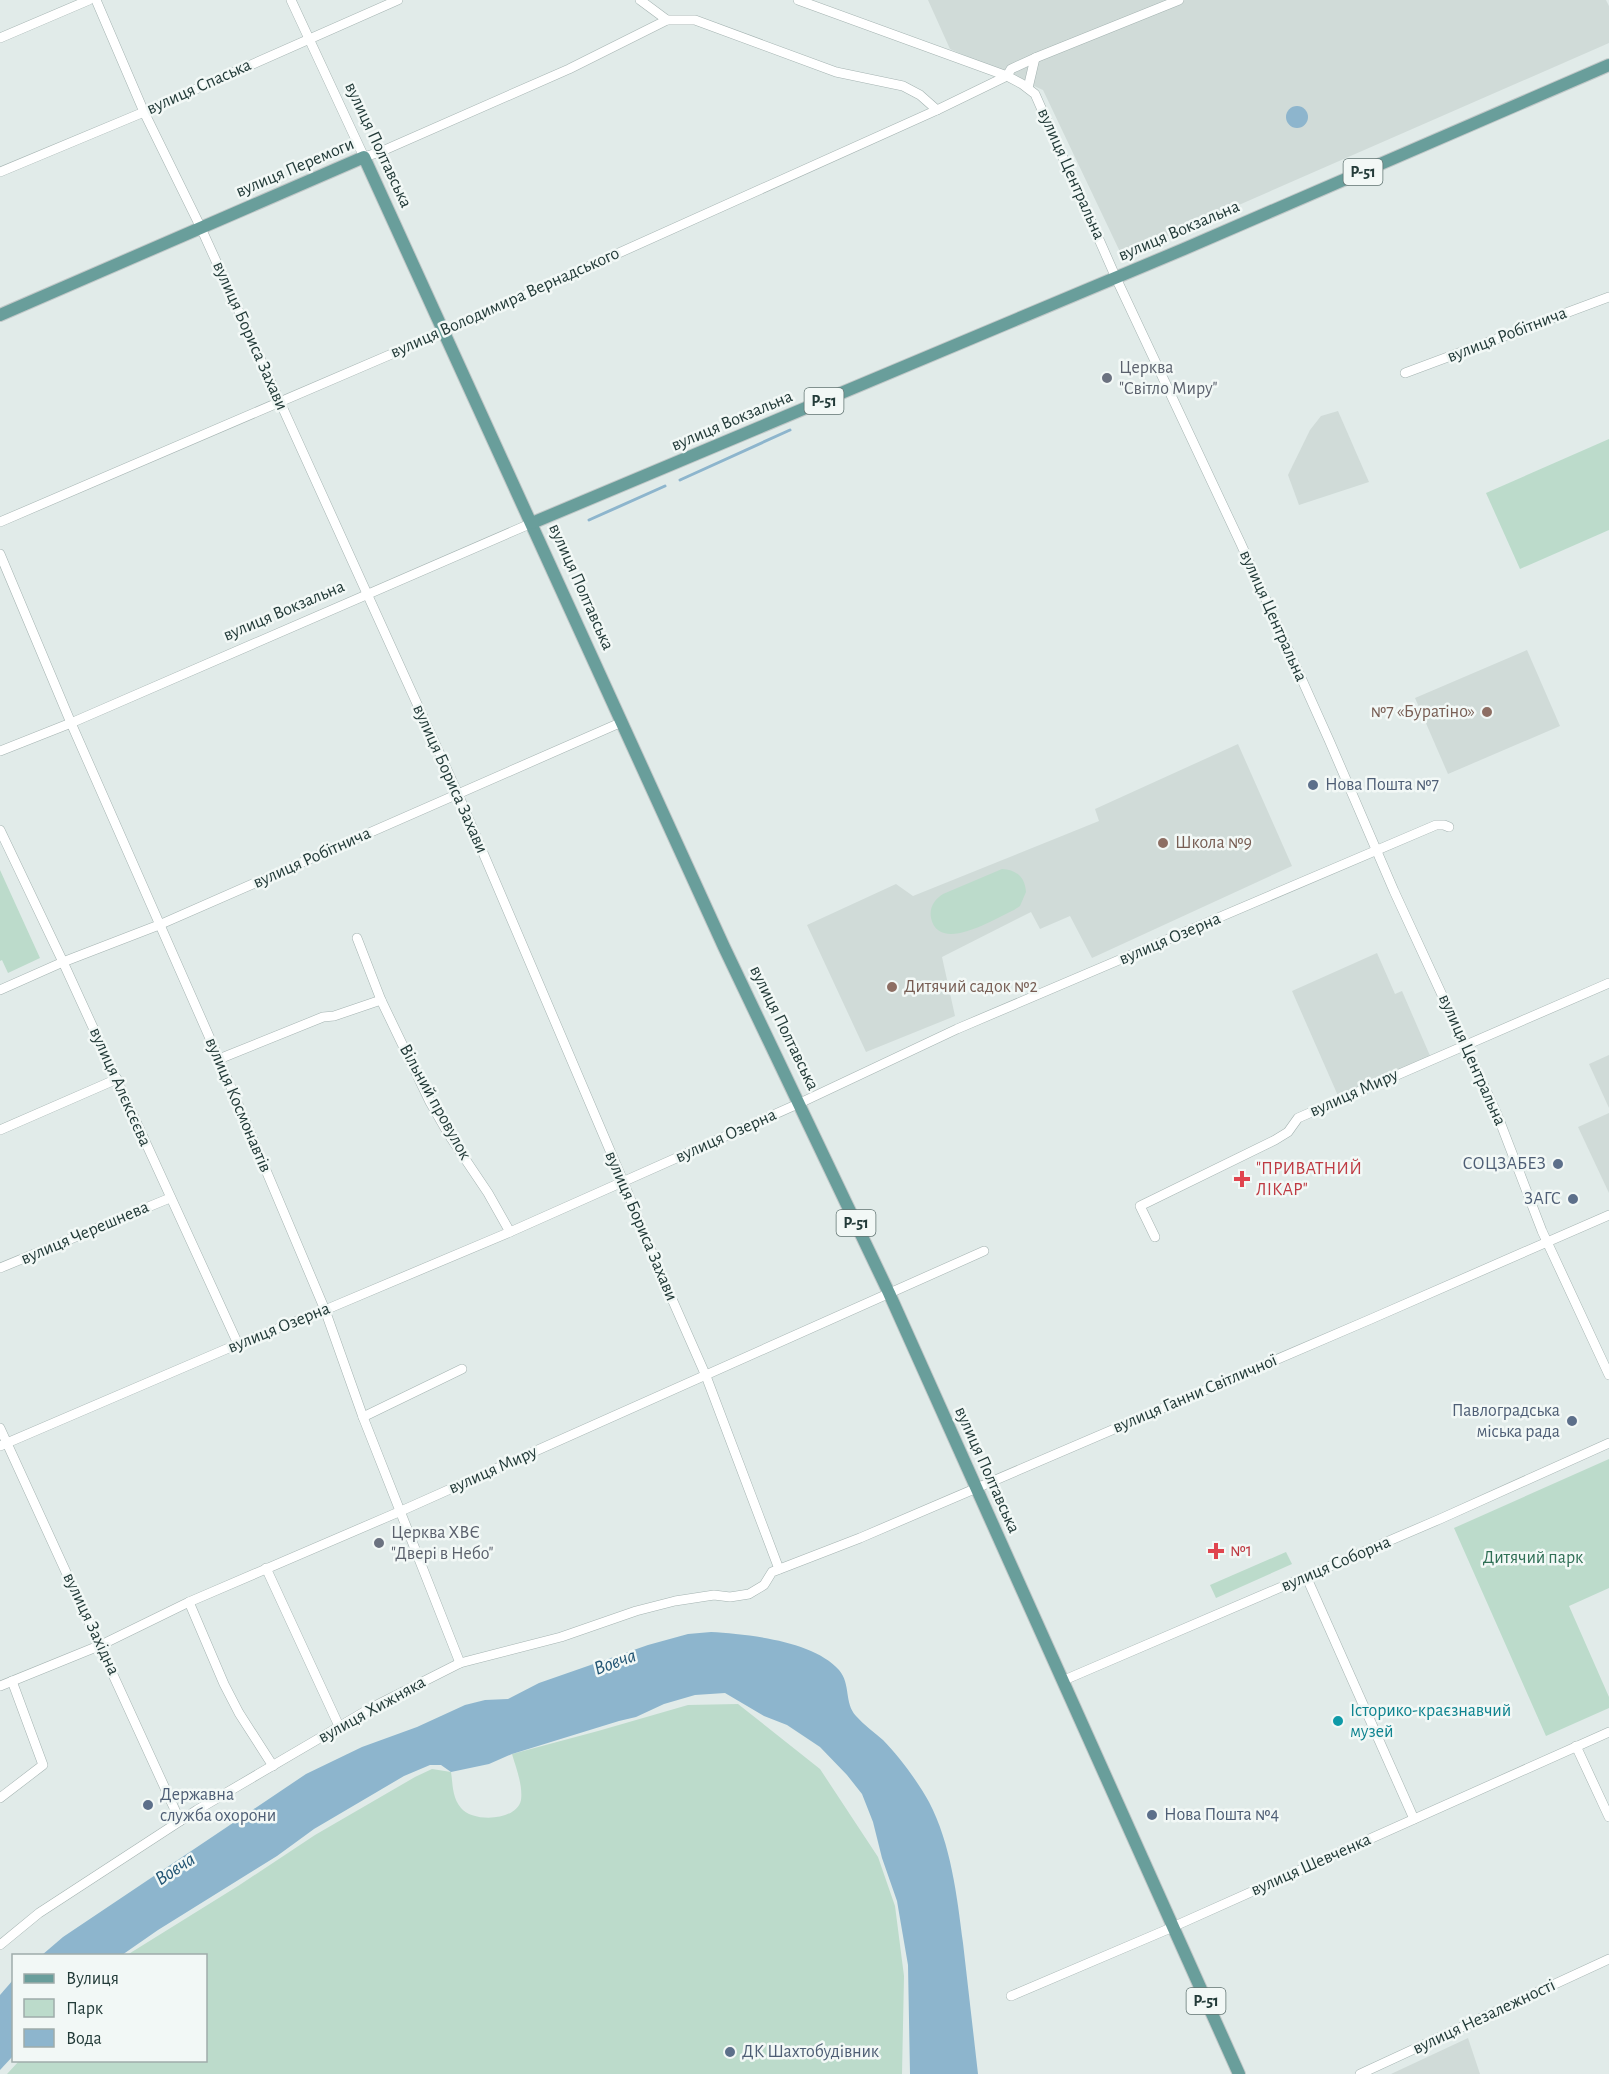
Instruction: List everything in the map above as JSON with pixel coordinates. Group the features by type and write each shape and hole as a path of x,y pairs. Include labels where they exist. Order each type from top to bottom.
{"main road":[{"name":"вулиця Вокзальна","path":"532,523 1116,278 1609,66"},
{"name":"вулиця Перемоги","path":"0,315 364,157"},
{"name":"вулиця Полтавська","path":"364,157 724,947 889,1293 1239,2074"}],"street":[{"path":"0,38 89,0"},
{"name":"вулиця Бориса Захави","path":"96,0 144,112 201,228 458,794 706,1376 779,1569"},
{"name":"вулиця Полтавська","path":"291,0 364,157"},
{"name":"вулиця Спаська","path":"0,172 144,112 398,0"},
{"path":"640,0 667,20 680,19 706,23 836,72 903,86 920,95 937,110"},
{"name":"вулиця Центральна","path":"798,0 1007,76 1029,88 1035,94 1116,278 1250,566 1466,1044 1497,1114 1547,1242 1609,1375"},
{"name":"вулиця Володимира Вернадського","path":"0,522 443,332 937,110 1007,76 1011,69 1035,58 1179,0"},
{"name":"вулиця Перемоги","path":"364,157 569,69 667,20"},
{"path":"1029,88 1035,58"},
{"name":"вулиця Робітнича","path":"1405,373 1609,297"},
{"name":"вулиця Вокзальна","path":"0,751 71,723 532,523"},
{"name":"вулиця Космонавтів","path":"0,554 326,1310 363,1417 460,1663"},
{"name":"вулиця Робітнича","path":"0,990 63,962 159,925 622,722"},
{"name":"вулиця Озерна","path":"4,1444 238,1344 326,1310 510,1232 800,1103 957,1029 1436,825 1449,827"},
{"name":"вулиця Алєксєєва","path":"0,830 238,1344"},
{"name":"Вільний провулок","path":"357,938 381,1000 435,1110 510,1232"},
{"name":"вулиця Миру","path":"1155,1237 1140,1206 1275,1140 1288,1132 1298,1118 1609,983"},
{"path":"219,1059 322,1017 334,1016 381,1000"},
{"path":"0,1130 117,1079"},
{"name":"вулиця Черешнева","path":"0,1268 170,1198"},
{"name":"вулиця Ганни Світличної","path":"779,1569 860,1538 1609,1215"},
{"name":"вулиця Миру","path":"0,1686 101,1645 189,1602 706,1376 984,1251"},
{"path":"363,1417 462,1369"},
{"name":"вулиця Західна","path":"0,1428 4,1444 101,1645 180,1821"},
{"name":"вулиця Соборна","path":"1062,1681 1609,1443"},
{"path":"266,1568 339,1726"},
{"name":"вулиця Хижняка","path":"0,1944 39,1912 180,1821 339,1726 460,1663 561,1637 636,1611 675,1601 714,1595 730,1597 749,1594 764,1585 772,1572 779,1569"},
{"path":"1306,1576 1414,1819"},
{"path":"189,1602 224,1684 273,1766"},
{"path":"0,1798 43,1765 12,1681"},
{"name":"вулиця Шевченка","path":"1011,1996 1173,1927 1609,1731"},
{"path":"1576,1746 1609,1817"},
{"name":"вулиця Незалежності","path":"1360,2074 1609,1959"}],"shaded area":[{"path":"928,0 1606,0 1609,6 1609,43 1122,256 1043,90 950,49"},
{"path":"1338,411 1369,482 1299,505 1288,475 1310,430 1321,416"},
{"name":"№7 «Буратіно»","path":"1527,650 1560,726 1448,774 1415,698"},
{"name":"Школа №9","path":"1238,744 1292,866 1092,958 1070,916 1040,929 1031,912 942,957 955,1016 866,1052 807,925 896,884 913,896 1099,821 1095,809"},
{"path":"1377,953 1395,994 1402,991 1431,1058 1339,1098 1292,991"},
{"path":"1609,1055 1609,1108 1589,1064"},
{"path":"1609,1113 1609,1193 1578,1127"},
{"path":"1468,2038 1480,2074 1391,2074"}],"green space":[{"path":"1609,439 1609,530 1520,569 1486,493"},
{"path":"1002,869 1016,873 1024,882 1026,892 1020,906 968,931 956,934 945,933 936,928 931,914 937,898"},
{"path":"0,870 40,958 8,973 2,960 0,961"},
{"name":"Дитячий парк","path":"1609,1459 1609,1588 1569,1606 1609,1697 1609,1708 1546,1736 1454,1528"},
{"path":"1286,1552 1292,1564 1216,1598 1210,1585"},
{"path":"738,1704 820,1769 878,1857 895,1906 904,1976 902,2074 7,2074 18,2062 207,2062 207,1954 129,1954 315,1835 432,1769 451,1772 454,1795 458,1804 467,1813 484,1818 503,1816 518,1807 521,1800 520,1783 512,1754 688,1705"}],"water":[{"path":"1297,106 1305,109 1308,117 1305,125 1297,128 1289,125 1286,117 1289,109"},
{"name":"Вовча","path":"711,1632 761,1637 797,1646 828,1660 843,1675 852,1711 889,1746 925,1794 943,1835 952,1871 978,2074 910,2074 908,1965 897,1901 862,1794 820,1747 787,1725 764,1716 725,1693 695,1695 664,1704 636,1717 512,1754 489,1764 451,1772 441,1765 430,1765 404,1776 314,1829 277,1856 123,1954 43,1954 63,1937 306,1774 362,1747 417,1727 465,1705 485,1700 508,1699 539,1683 648,1645 688,1634"},
{"path":"12,1981 12,2057 0,2070 0,1995"}],"waterway":[{"path":"680,480 790,430"},
{"path":"589,520 665,486"}],"place":[{"name":"Церква \"Світло Миру\"","path":"1107,378"},
{"name":"№7 «Буратіно»","path":"1487,712"},
{"name":"Нова Пошта №7","path":"1313,785"},
{"name":"Школа №9","path":"1163,843"},
{"name":"Дитячий садок №2","path":"892,987"},
{"name":"СОЦЗАБЕЗ","path":"1558,1164"},
{"name":"\"ПРИВАТНИЙ ЛІКАР\"","path":"1242,1179"},
{"name":"ЗАГС","path":"1573,1199"},
{"name":"Павлоградська міська рада","path":"1572,1421"},
{"name":"Церква ХВЄ \"Двері в Небо\"","path":"379,1543"},
{"name":"№1","path":"1216,1551"},
{"name":"Історико-краєзнавчий музей","path":"1338,1721"},
{"name":"Державна служба охорони","path":"148,1805"},
{"name":"Нова Пошта №4","path":"1152,1815"},
{"name":"ДК Шахтобудівник","path":"730,2052"}]}
